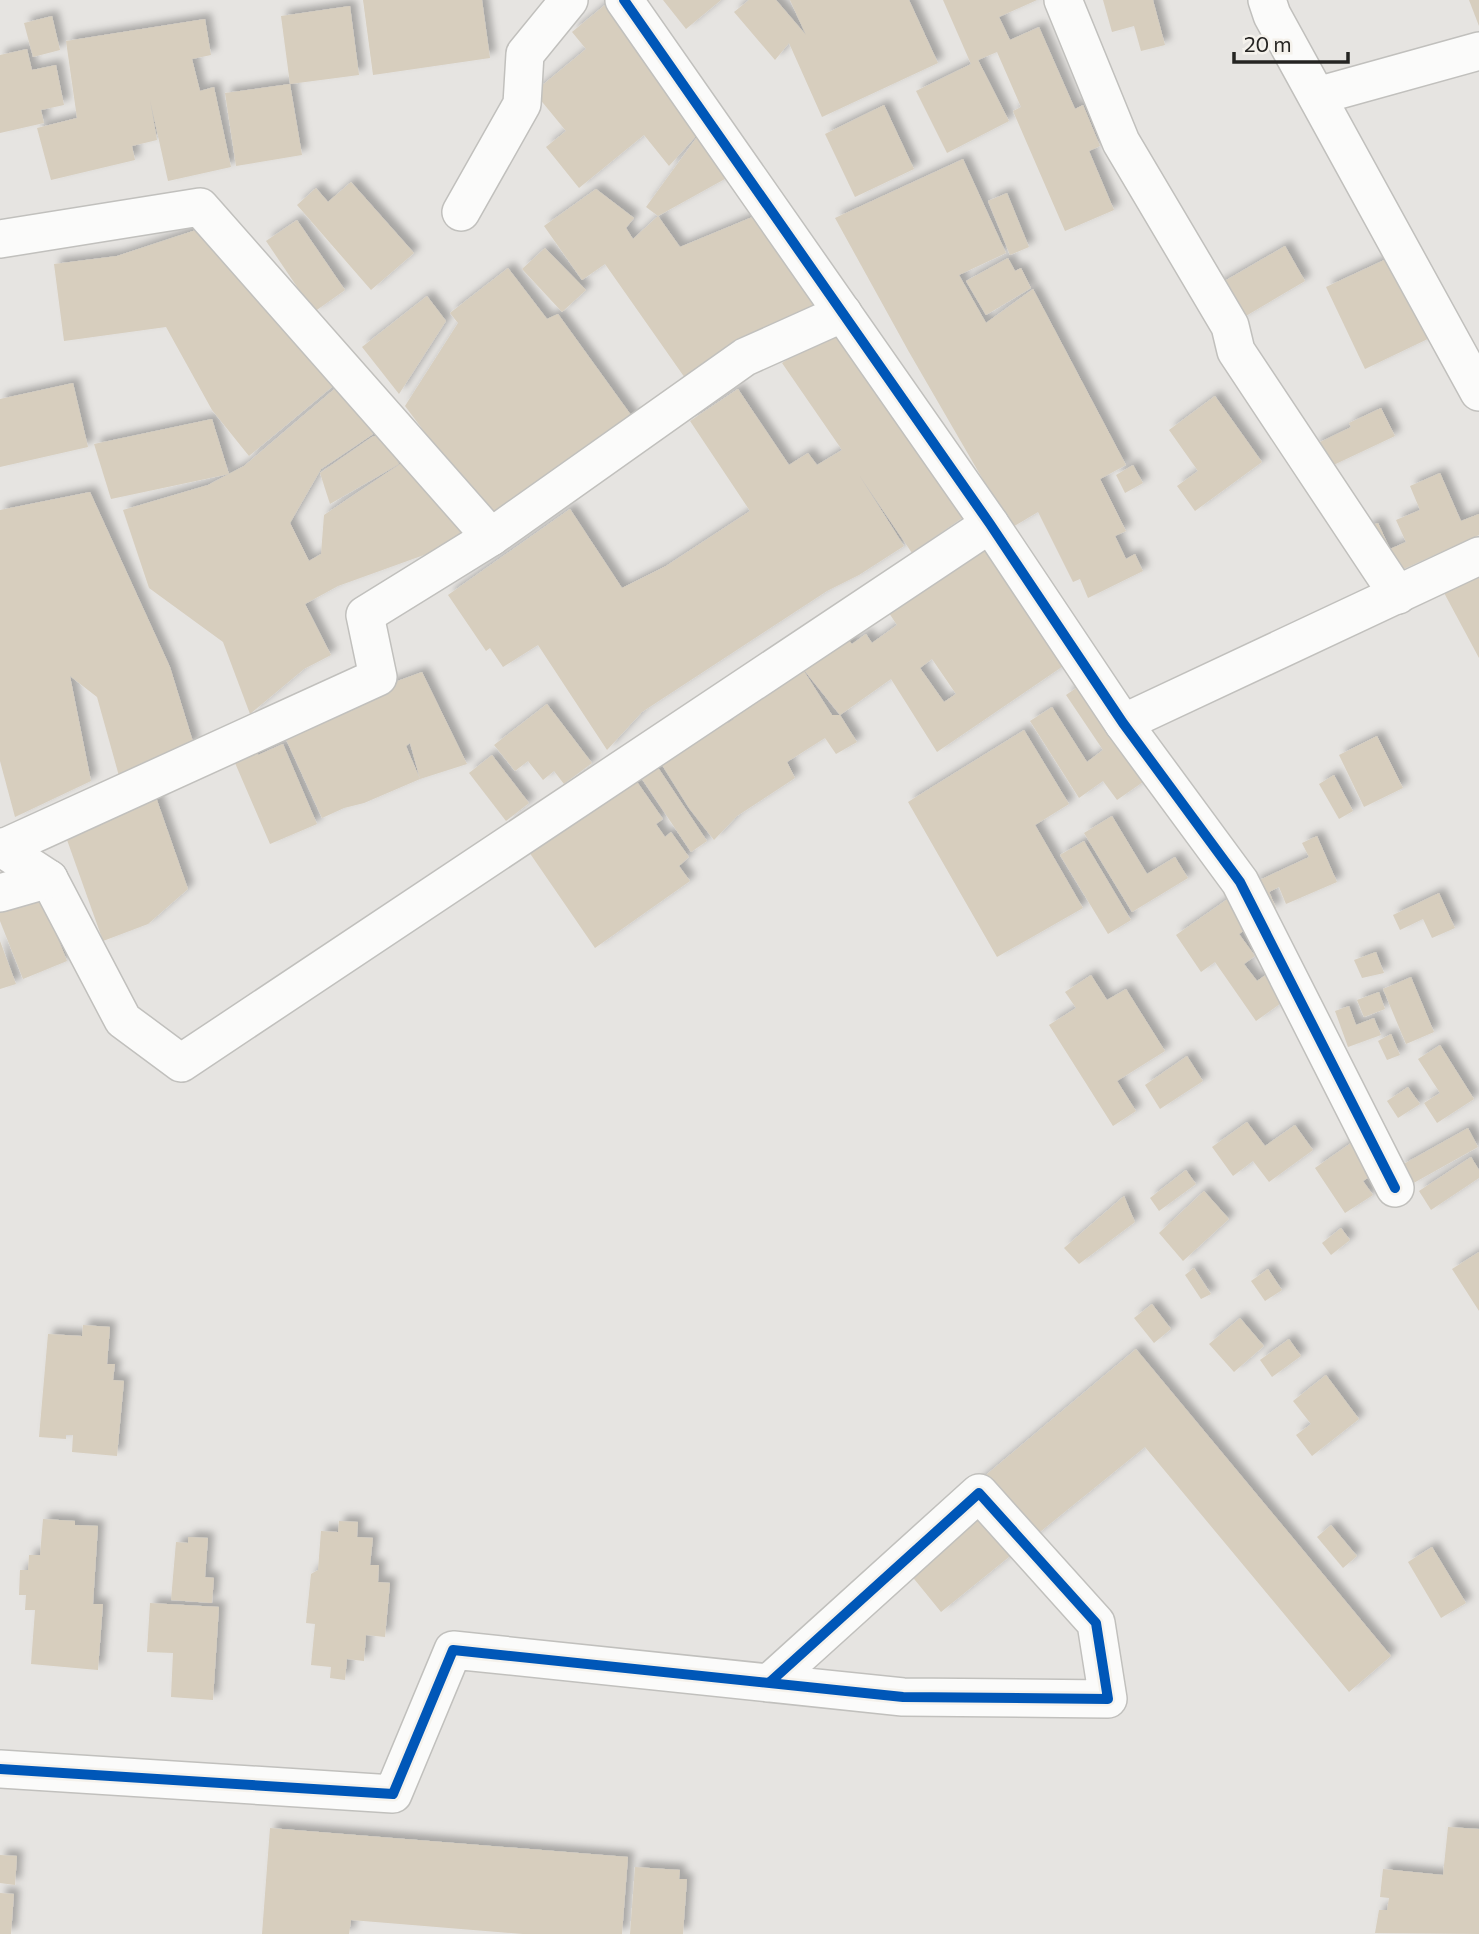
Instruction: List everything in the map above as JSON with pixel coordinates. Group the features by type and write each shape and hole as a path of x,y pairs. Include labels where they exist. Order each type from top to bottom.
{"street":[{"path":"461,212 522,104 525,54 569,0"},
{"path":"624,0 990,524 1123,723 1240,882 1395,1188"},
{"path":"1063,0 1121,142 1230,326 1236,351 1398,594"},
{"path":"1267,0 1272,15 1479,391"},
{"path":"1317,96 1479,51"},
{"path":"0,239 200,207 491,537"},
{"path":"1,848 378,677 365,615 491,537 745,357 843,313"},
{"path":"1,848 49,879 123,1020 181,1063 990,524"},
{"path":"1123,723 1479,556"},
{"path":"0,893 49,879"},
{"path":"0,1769 393,1794 453,1650 903,1697 1108,1699 1096,1623 979,1493 769,1683"}],"building":[{"path":"363,0 482,0 490,58 373,75"},
{"path":"611,0 705,126 669,166 644,135 579,188 546,147 566,131 534,92 586,49 572,32"},
{"path":"663,0 721,0 686,29"},
{"path":"749,0 776,0 806,35 790,0 909,0 938,63 822,117 789,43 775,60 734,12"},
{"path":"943,0 1037,0 999,17 1010,40 1039,27 1075,109 1083,105 1100,146 1089,151 1114,210 1065,231 1013,111 1021,107 997,52 978,60 1009,121 947,153 916,91 971,64"},
{"path":"1103,0 1153,0 1165,45 1141,51 1134,26 1112,32"},
{"path":"1469,0 1479,0 1479,26"},
{"path":"350,6 359,75 290,84 281,16"},
{"path":"52,16 60,50 33,57 24,23"},
{"path":"205,19 211,55 192,59 200,91 214,87 231,167 168,181 150,100 157,140 132,146 135,160 51,180 37,128 77,118 66,41"},
{"path":"27,49 32,70 56,65 64,105 41,110 44,123 0,133 0,55"},
{"path":"290,84 302,155 236,166 225,93"},
{"path":"884,105 914,169 855,197 825,134"},
{"path":"705,126 732,175 658,216 646,207"},
{"path":"963,159 1006,253 959,275 986,323 1033,289 1126,465 1100,479 1126,531 1115,536 1126,559 1135,554 1143,571 1088,598 1080,579 1073,582 1038,512 1011,528 835,218"},
{"path":"351,182 414,253 371,290 297,205 316,188 328,202"},
{"path":"596,189 634,218 626,228 633,239 658,216 680,247 762,213 822,309 685,378 605,264 582,280 544,226"},
{"path":"1007,193 1029,247 1010,255 988,201"},
{"path":"297,220 345,290 314,312 266,241"},
{"path":"202,228 338,382 249,456 212,410 166,327 64,341 54,264 117,256"},
{"path":"1285,246 1305,281 1217,333 1197,297"},
{"path":"545,248 586,290 562,312 522,269"},
{"path":"1397,254 1436,335 1365,369 1326,287"},
{"path":"1008,258 1015,271 1021,268 1031,288 986,315 966,281"},
{"path":"508,268 547,319 558,314 636,422 495,526 405,406 458,323 450,313"},
{"path":"427,296 446,321 399,394 362,347"},
{"path":"845,319 975,509 912,553 859,475 904,546 859,575 827,591 642,712 607,750 538,645 503,667 490,648 486,651 448,595 570,509 622,588 666,566 750,511 690,421 738,389 789,465 808,453 817,465 842,450 782,363"},
{"path":"73,383 88,447 0,467 0,399"},
{"path":"338,386 373,434 321,469 290,523 309,561 321,554 324,515 415,454 471,538 338,586 305,604 331,655 304,669 250,714 223,642 149,588 123,510 208,485 244,466"},
{"path":"1215,396 1262,462 1195,511 1177,486 1198,471 1169,430"},
{"path":"1381,408 1395,436 1325,469 1314,445 1351,427 1349,423"},
{"path":"212,419 229,474 111,499 94,444"},
{"path":"381,434 399,464 330,504 320,473 372,437"},
{"path":"1133,465 1143,483 1125,493 1116,475"},
{"path":"1440,473 1461,521 1479,514 1479,535 1386,577 1365,528 1378,523 1390,549 1406,542 1396,520 1420,510 1410,486"},
{"path":"90,492 170,667 194,745 119,776 97,697 70,676 91,781 15,817 0,761 0,510"},
{"path":"990,536 1072,660 937,752 891,679 840,715 857,742 836,754 825,738 787,762 795,778 737,816 714,840 689,808 654,752 718,709 728,723 734,719 727,708 841,632 852,644 866,634 872,643 897,625 883,604","holes":["932,659 956,694 944,702 920,668","800,665 840,715 832,715"]},
{"path":"1479,560 1479,658 1442,589"},
{"path":"422,672 467,764 420,779 322,818 284,735 381,687","holes":["410,743 420,779 406,746"]},
{"path":"1091,678 1153,775 1117,800 1103,781 1079,798 1030,721 1052,707 1087,762 1103,750 1066,695"},
{"path":"547,704 592,763 564,784 554,771 543,780 528,761 515,771 494,745"},
{"path":"1024,730 1069,804 1035,825 1083,908 997,957 908,802"},
{"path":"1377,736 1403,788 1364,807 1339,755"},
{"path":"283,744 317,824 270,844 232,756 254,746 258,755"},
{"path":"492,755 529,803 506,821 469,773"},
{"path":"655,763 707,841 691,852 640,776"},
{"path":"1334,775 1353,811 1339,819 1319,784"},
{"path":"635,779 663,819 656,824 665,837 671,832 689,857 679,866 690,881 595,948 529,852"},
{"path":"151,783 188,889 148,924 103,941 61,823"},
{"path":"1112,816 1147,874 1175,857 1188,878 1132,912 1084,833"},
{"path":"1317,836 1337,882 1286,904 1279,887 1269,892 1276,908 1266,912 1253,883 1309,857 1302,843"},
{"path":"1084,841 1131,920 1108,934 1060,855"},
{"path":"39,892 67,961 23,979 0,921 0,907"},
{"path":"1439,893 1455,928 1432,938 1423,919 1400,930 1393,915"},
{"path":"1229,898 1249,927 1239,934 1255,956 1244,964 1257,981 1273,970 1291,996 1256,1021 1215,962 1201,972 1176,935"},
{"path":"0,941 16,984 0,989"},
{"path":"1376,952 1384,973 1362,978 1354,960"},
{"path":"1091,975 1107,1000 1126,989 1165,1051 1117,1081 1136,1111 1113,1126 1049,1025 1076,1008 1065,992"},
{"path":"1411,977 1434,1032 1406,1044 1383,989"},
{"path":"1379,992 1385,1009 1364,1017 1357,1000"},
{"path":"1349,1006 1356,1025 1374,1018 1381,1035 1348,1047 1335,1011"},
{"path":"1391,1034 1400,1055 1387,1060 1378,1041"},
{"path":"1440,1045 1474,1099 1437,1123 1424,1103 1440,1093 1418,1059"},
{"path":"1187,1056 1203,1081 1160,1109 1145,1085"},
{"path":"1408,1087 1420,1104 1398,1118 1387,1101"},
{"path":"1247,1122 1265,1146 1295,1125 1313,1150 1269,1182 1253,1161 1233,1176 1212,1147"},
{"path":"1468,1128 1478,1147 1410,1185 1400,1166"},
{"path":"1361,1136 1383,1168 1363,1181 1373,1195 1345,1213 1315,1168"},
{"path":"1471,1157 1479,1170 1479,1178 1431,1210 1419,1191"},
{"path":"1186,1170 1196,1184 1159,1211 1150,1198"},
{"path":"1204,1191 1229,1219 1183,1261 1159,1233"},
{"path":"1124,1196 1135,1222 1079,1264 1064,1248"},
{"path":"1341,1228 1350,1240 1331,1255 1322,1243"},
{"path":"1479,1252 1479,1311 1452,1269"},
{"path":"1194,1268 1211,1294 1201,1299 1185,1275"},
{"path":"1268,1269 1282,1290 1265,1301 1251,1281"},
{"path":"1152,1304 1171,1329 1154,1343 1134,1318"},
{"path":"1240,1318 1264,1346 1234,1372 1209,1344"},
{"path":"83,1325 110,1327 107,1364 115,1364 113,1380 124,1381 117,1456 72,1452 73,1435 66,1435 66,1439 39,1437 48,1334 82,1336"},
{"path":"1289,1339 1301,1356 1272,1377 1260,1360"},
{"path":"1136,1349 1391,1656 1349,1692 1145,1447 941,1612 893,1553"},
{"path":"1326,1375 1359,1419 1312,1456 1296,1435 1311,1424 1293,1401"},
{"path":"43,1519 98,1526 93,1604 103,1604 98,1670 31,1664 35,1610 25,1610 26,1595 19,1595 20,1570 28,1570 29,1555 40,1555"},
{"path":"339,1521 358,1522 357,1537 373,1538 370,1565 379,1565 378,1582 390,1583 385,1637 366,1635 364,1661 347,1659 345,1680 330,1678 331,1667 311,1665 315,1624 306,1623 311,1574 318,1570 321,1531 338,1532"},
{"path":"1331,1525 1357,1556 1343,1568 1317,1537"},
{"path":"188,1537 208,1538 205,1577 214,1578 212,1603 171,1600 176,1542 188,1543"},
{"path":"1432,1547 1466,1603 1441,1618 1408,1562"},
{"path":"150,1603 219,1607 213,1700 171,1697 173,1653 147,1652"},
{"path":"1448,1827 1479,1829 1479,1934 1375,1933 1379,1910 1387,1910 1389,1898 1380,1897 1383,1869 1443,1875"},
{"path":"270,1828 628,1857 622,1934 523,1934 351,1920 349,1934 262,1934"},
{"path":"0,1855 17,1856 15,1885 0,1883"},
{"path":"635,1867 680,1870 679,1879 687,1879 683,1934 630,1934"},
{"path":"0,1893 14,1894 11,1934 0,1934"}],"cycle path":[{"path":"624,0 990,524 1123,723 1240,882 1395,1188"},
{"path":"0,1769 393,1794 453,1650 903,1697 1108,1699 1096,1623 979,1493 769,1683"}]}
